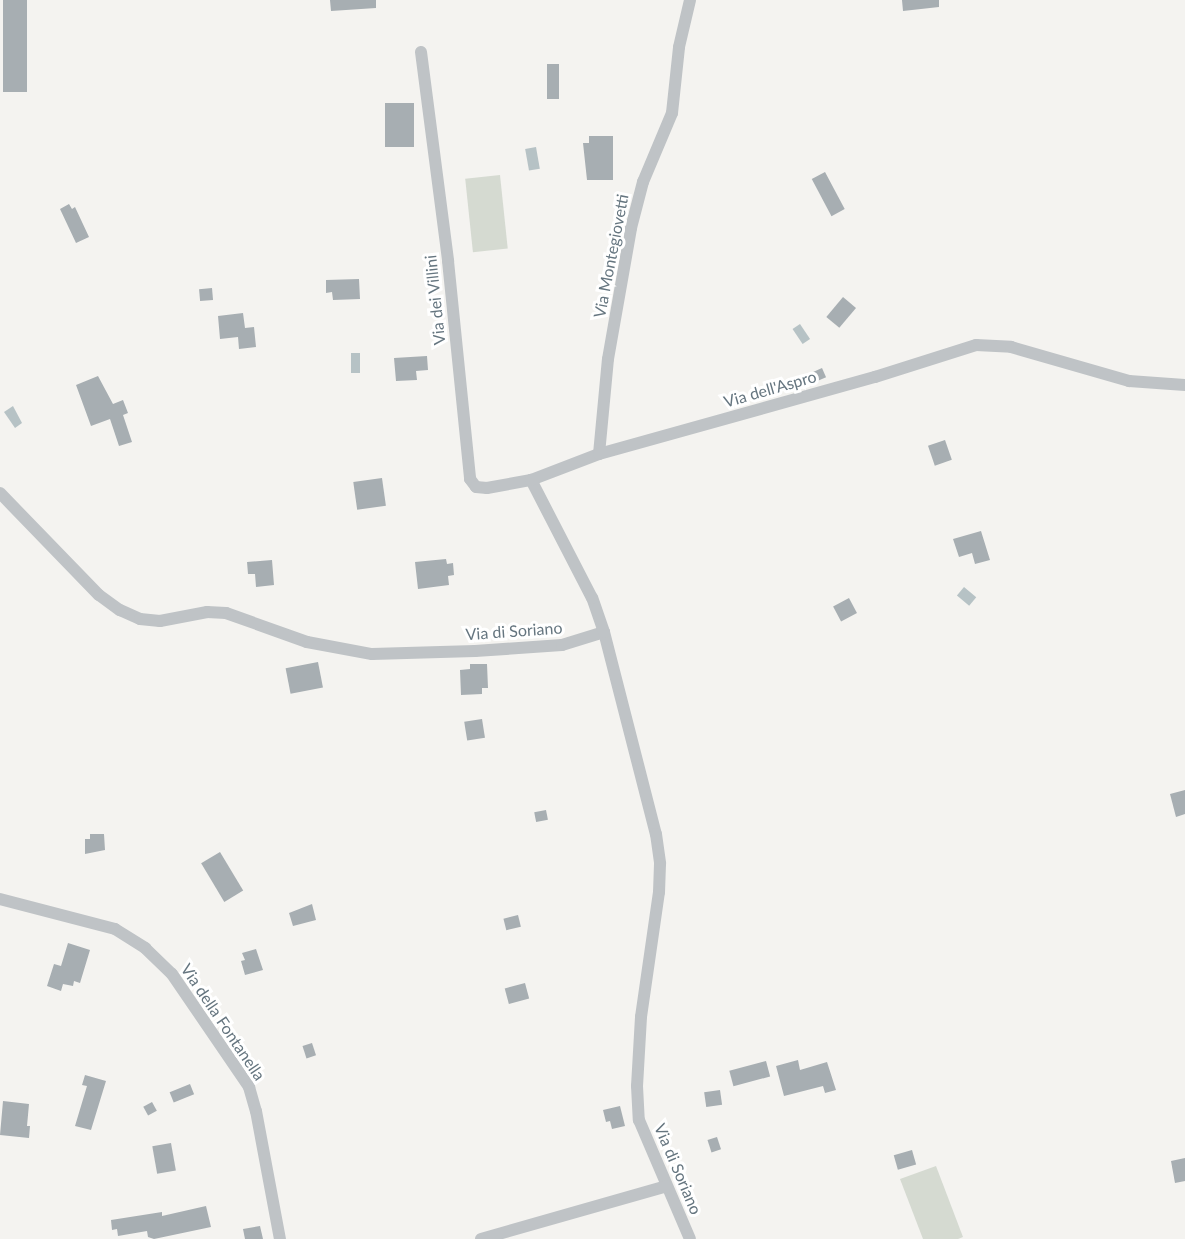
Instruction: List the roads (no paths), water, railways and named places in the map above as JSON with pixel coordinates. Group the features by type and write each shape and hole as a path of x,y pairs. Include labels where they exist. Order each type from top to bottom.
{"street":[{"name":"Via Montegiovetti","path":"599,454 608,359 631,228 643,182 672,113 679,47 690,0"},
{"name":"Via dei Villini","path":"421,52 448,261 470,479 476,487 487,488 531,480"},
{"name":"Via dell'Aspro","path":"531,480 599,454 875,377 976,345 1011,347 1129,381 1185,385"},
{"path":"531,480 591,598 604,632"},
{"name":"Via di Soriano","path":"0,493 99,595 120,610 140,619 160,621 207,612 226,613 307,642 372,654 475,651 562,645 604,632 660,854 660,885 643,999 637,1094 642,1128 690,1239"},
{"name":"Via della Fontanella","path":"0,899 115,929 145,948 177,980 249,1087 256,1111 280,1239"},
{"path":"481,1239 667,1186"}]}
